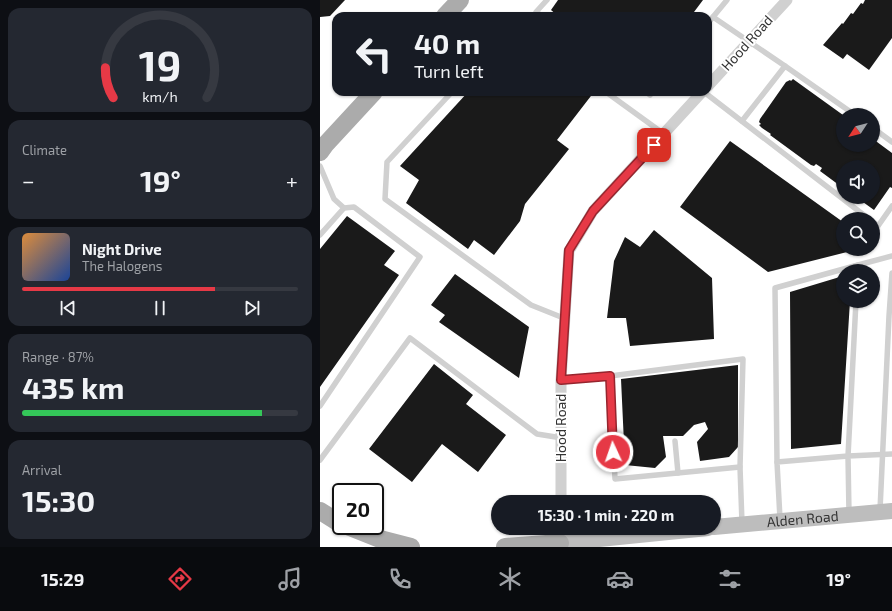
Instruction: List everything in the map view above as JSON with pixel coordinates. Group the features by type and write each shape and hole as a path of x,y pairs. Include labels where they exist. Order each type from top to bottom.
{"main road":[{"path":"449,12 460,0"},
{"path":"320,152 370,96"},
{"path":"320,511 332,518"},
{"name":"Alden Road","path":"721,527 886,512"},
{"path":"370,535 411,547"},
{"path":"505,547 560,539 614,535"}],"street":[{"name":"Hood Road","path":"712,82 787,0"},
{"name":"Hood Road","path":"561,495 561,380 566,319 569,250 593,211 699,96"}],"lane":[{"path":"536,12 547,0"},
{"path":"727,0 713,17 845,108"},
{"path":"742,121 785,66"},
{"path":"448,96 387,162 385,199 531,305 566,319"},
{"path":"612,96 664,134"},
{"path":"708,96 860,212"},
{"path":"880,133 892,142"},
{"path":"320,166 334,199 344,208"},
{"path":"880,223 892,206"},
{"path":"320,235 344,208 354,207 420,258 320,406"},
{"path":"869,264 892,256"},
{"path":"781,521 777,462 775,288 836,273"},
{"path":"886,512 883,455 892,273"},
{"path":"849,515 848,456 856,308"},
{"path":"320,460 410,338 537,434 562,438"},
{"path":"561,380 610,376 743,359 740,467 742,525"},
{"path":"610,376 615,479 740,467"},
{"path":"675,441 678,473"},
{"path":"777,462 892,454"}],"building":[{"path":"320,0 345,0 332,12 330,16 320,17"},
{"path":"558,0 703,0 694,12 553,12 551,10"},
{"path":"865,0 892,0 892,38 869,70 847,54 843,59 823,45 842,23 843,24 851,13 853,14"},
{"path":"793,79 836,110 836,152 880,152 880,144 892,153 892,188 890,187 880,201 880,160 836,160 836,183 820,171 822,168 816,164 814,166 811,165 770,135 771,134 759,125 761,124 759,122 760,119 786,82"},
{"path":"464,96 591,96 557,140 569,149 525,204 520,221 494,255 474,240 468,249 406,203 419,180 400,166"},
{"path":"730,141 836,217 836,255 768,272 680,207"},
{"path":"866,204 878,204 874,210"},
{"path":"347,216 395,251 384,265 399,275 320,387 320,249"},
{"path":"654,230 712,278 714,339 630,346 626,318 607,318 614,261 625,237 640,247"},
{"path":"455,274 529,327 519,378 439,322 445,315 431,305"},
{"path":"836,278 836,308 850,308 841,444 791,449 790,292"},
{"path":"434,364 473,395 466,404 506,435 478,472 442,444 412,482 369,449"},
{"path":"738,365 738,447 729,457 700,461 697,442 708,429 705,422 694,425 683,436 663,436 666,457 655,468 625,465 621,379"}],"route":[{"path":"613,452 610,376 561,380 566,319 569,250 593,211 654,145"}]}
